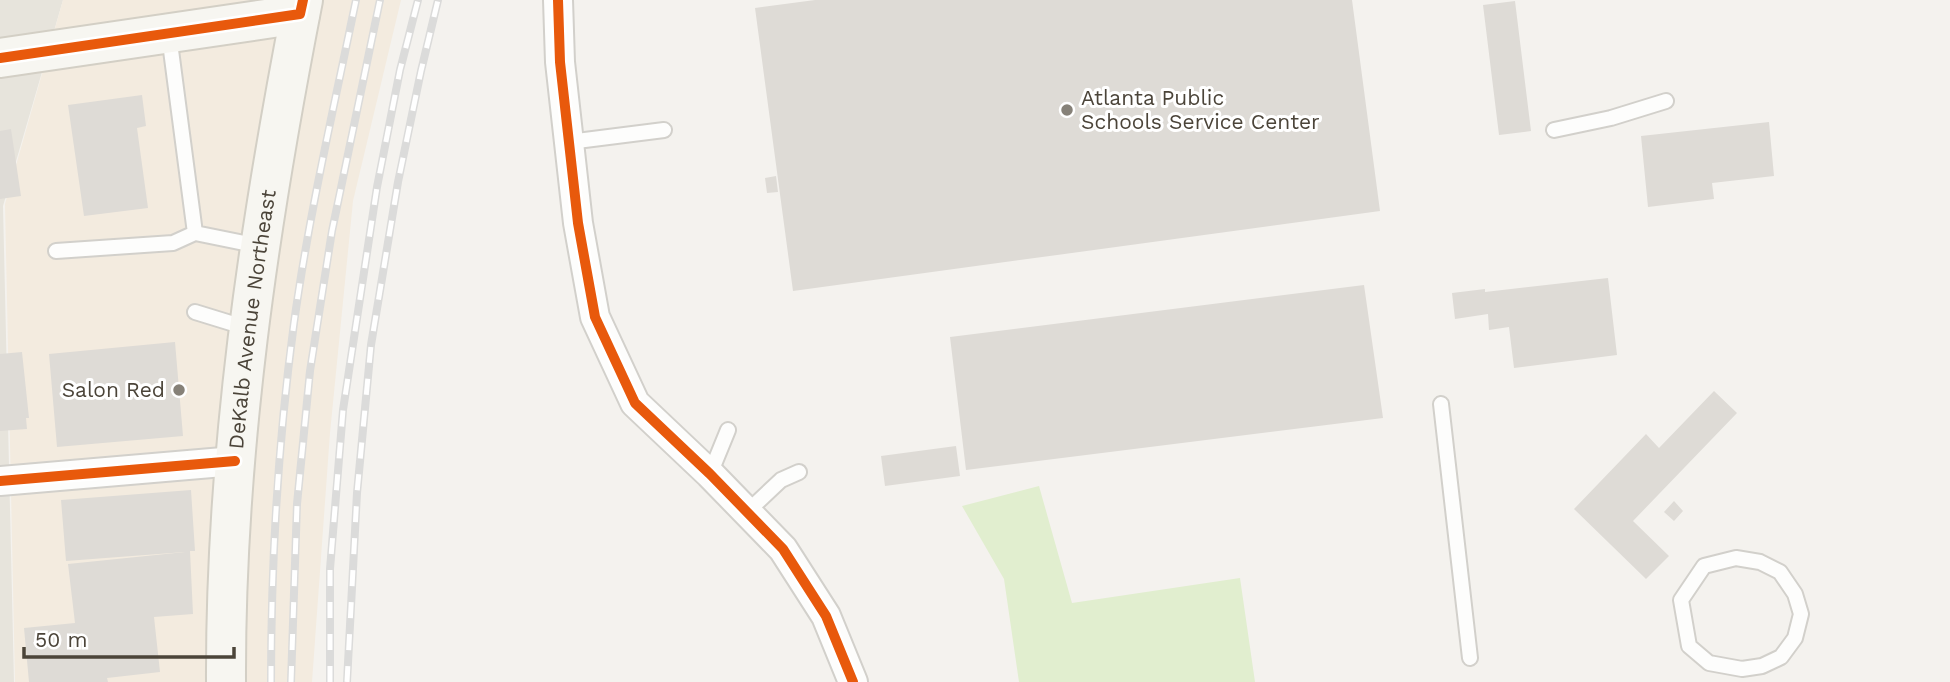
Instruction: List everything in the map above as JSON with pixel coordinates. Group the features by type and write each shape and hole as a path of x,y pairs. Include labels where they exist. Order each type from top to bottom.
{"main road":[{"path":"0,58 169,34 301,7"},
{"name":"DeKalb Avenue Northeast","path":"226,682 228,577 235,461 248,329 259,246 301,7"}],"street":[{"path":"558,0 560,62 578,223 595,317 635,403 710,474 783,549 826,616 853,682"},
{"path":"0,481 235,461"}],"lane":[{"path":"169,34 195,233"},
{"path":"1554,130 1611,118 1667,101"},
{"path":"569,142 664,130"},
{"path":"57,251 173,243 195,233 259,246"},
{"path":"195,312 248,329"},
{"path":"1441,404 1470,658"},
{"path":"710,474 728,430"},
{"path":"747,512 780,480 799,472"},
{"path":"1736,558 1760,562 1780,572 1795,594 1801,614 1795,638 1780,657 1742,676 1709,663 1689,646 1681,600 1703,566 1736,558"}],"shaded area":[{"path":"0,0 63,0 3,206 14,682 0,682"},
{"path":"63,0 401,0 353,201 330,433 312,682 15,682 5,204"}],"green space":[{"path":"1039,486 1072,603 1240,578 1255,682 1019,682 1004,579 962,506"}],"building":[{"name":"Atlanta Public Schools Service Center","path":"815,0 1352,0 1380,211 793,291 755,8"},
{"path":"1515,1 1531,131 1499,135 1483,5"},
{"path":"142,95 146,126 137,128 148,208 84,216 68,105"},
{"path":"1769,122 1774,176 1712,183 1714,199 1648,207 1641,136"},
{"path":"11,129 21,196 0,199 0,131"},
{"path":"776,176 778,192 767,193 765,178"},
{"path":"1608,278 1617,355 1514,368 1509,327 1489,330 1488,314 1455,319 1452,293 1485,289 1485,292"},
{"path":"1364,285 1383,418 966,470 950,337"},
{"path":"175,342 183,436 57,447 49,354"},
{"path":"22,352 29,418 26,418 27,429 0,431 0,354"},
{"path":"1714,391 1737,413 1633,521 1669,556 1646,579 1574,509 1646,434 1659,448"},
{"path":"956,446 960,476 885,486 881,456"},
{"path":"191,490 195,551 190,551 193,614 154,617 160,672 107,678 108,682 29,682 24,628 75,623 68,564 185,552 66,561 61,500"},
{"path":"1674,501 1683,511 1674,521 1664,512"}],"railway":[{"path":"271,682 276,502 288,368 307,242 356,0"},
{"path":"291,682 297,504 310,371 332,231 380,0"},
{"path":"330,682 330,569 343,410 377,187 400,70 418,0"},
{"path":"347,682 357,493 371,345 398,182 438,0"}],"cycle path":[{"path":"0,58 300,14 303,0"},
{"path":"558,0 560,62 578,223 595,317 635,403 710,474 783,549 826,616 853,682"},
{"path":"0,481 235,461"}],"place":[{"name":"Atlanta Public Schools Service Center","path":"1067,110"},
{"name":"Salon Red","path":"179,390"}]}
